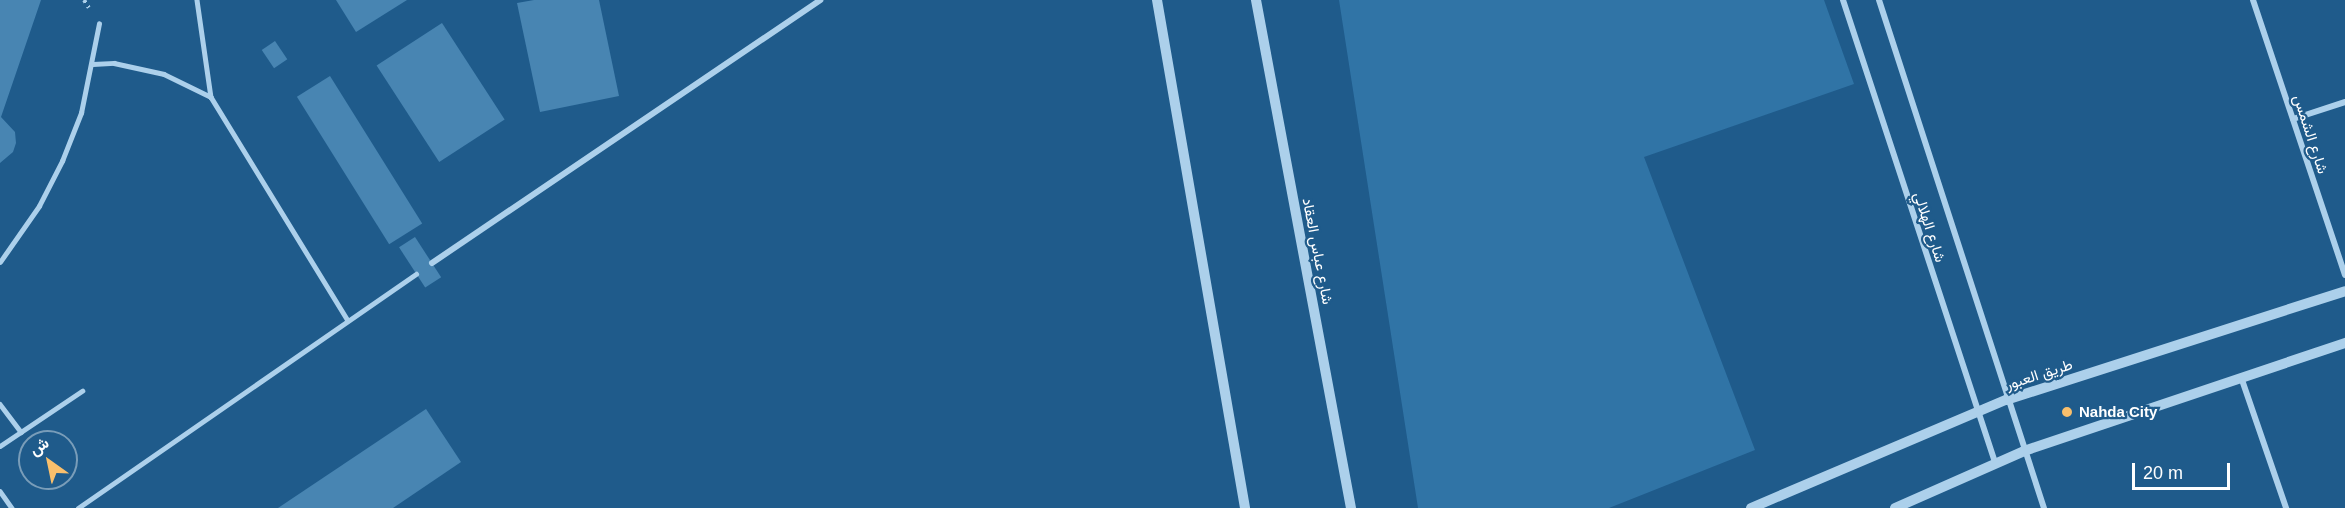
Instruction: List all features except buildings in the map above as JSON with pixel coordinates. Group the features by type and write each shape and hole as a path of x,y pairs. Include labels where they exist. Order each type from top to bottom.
{"street":[{"path":"432,263 820,0"},
{"path":"1157,0 1245,508"},
{"name":"شارع عباس العقاد","path":"1256,0 1351,508"},
{"name":"شارع الهلالي","path":"1843,0 1995,462"},
{"name":"شارع الهلالي","path":"1879,0 2006,400 2044,508"},
{"name":"شارع الشمس","path":"2253,0 2345,275"},
{"path":"2293,119 2345,102"},
{"name":"طريق العبور","path":"1751,508 2006,400 2345,291"},
{"path":"1895,508 1912,505 1995,462 2024,451 2345,343"},
{"path":"2241,377 2286,508"}],"lane":[{"path":"197,0 211,98 347,319"},
{"path":"0,262 39,206 62,161 93,64 99,24"},
{"path":"93,64 114,63 165,74 211,98"},
{"path":"78,508 347,319 416,274"},
{"path":"24,430 82,391"},
{"path":"0,404 20,430"},
{"path":"0,446 18,434"},
{"path":"0,491 12,508"}],"shaded area":[{"path":"1339,0 1824,0 1854,84 1644,157 1755,450 1609,508 1418,508"}],"place":[{"name":"Nahda City","path":"2067,412"}]}
